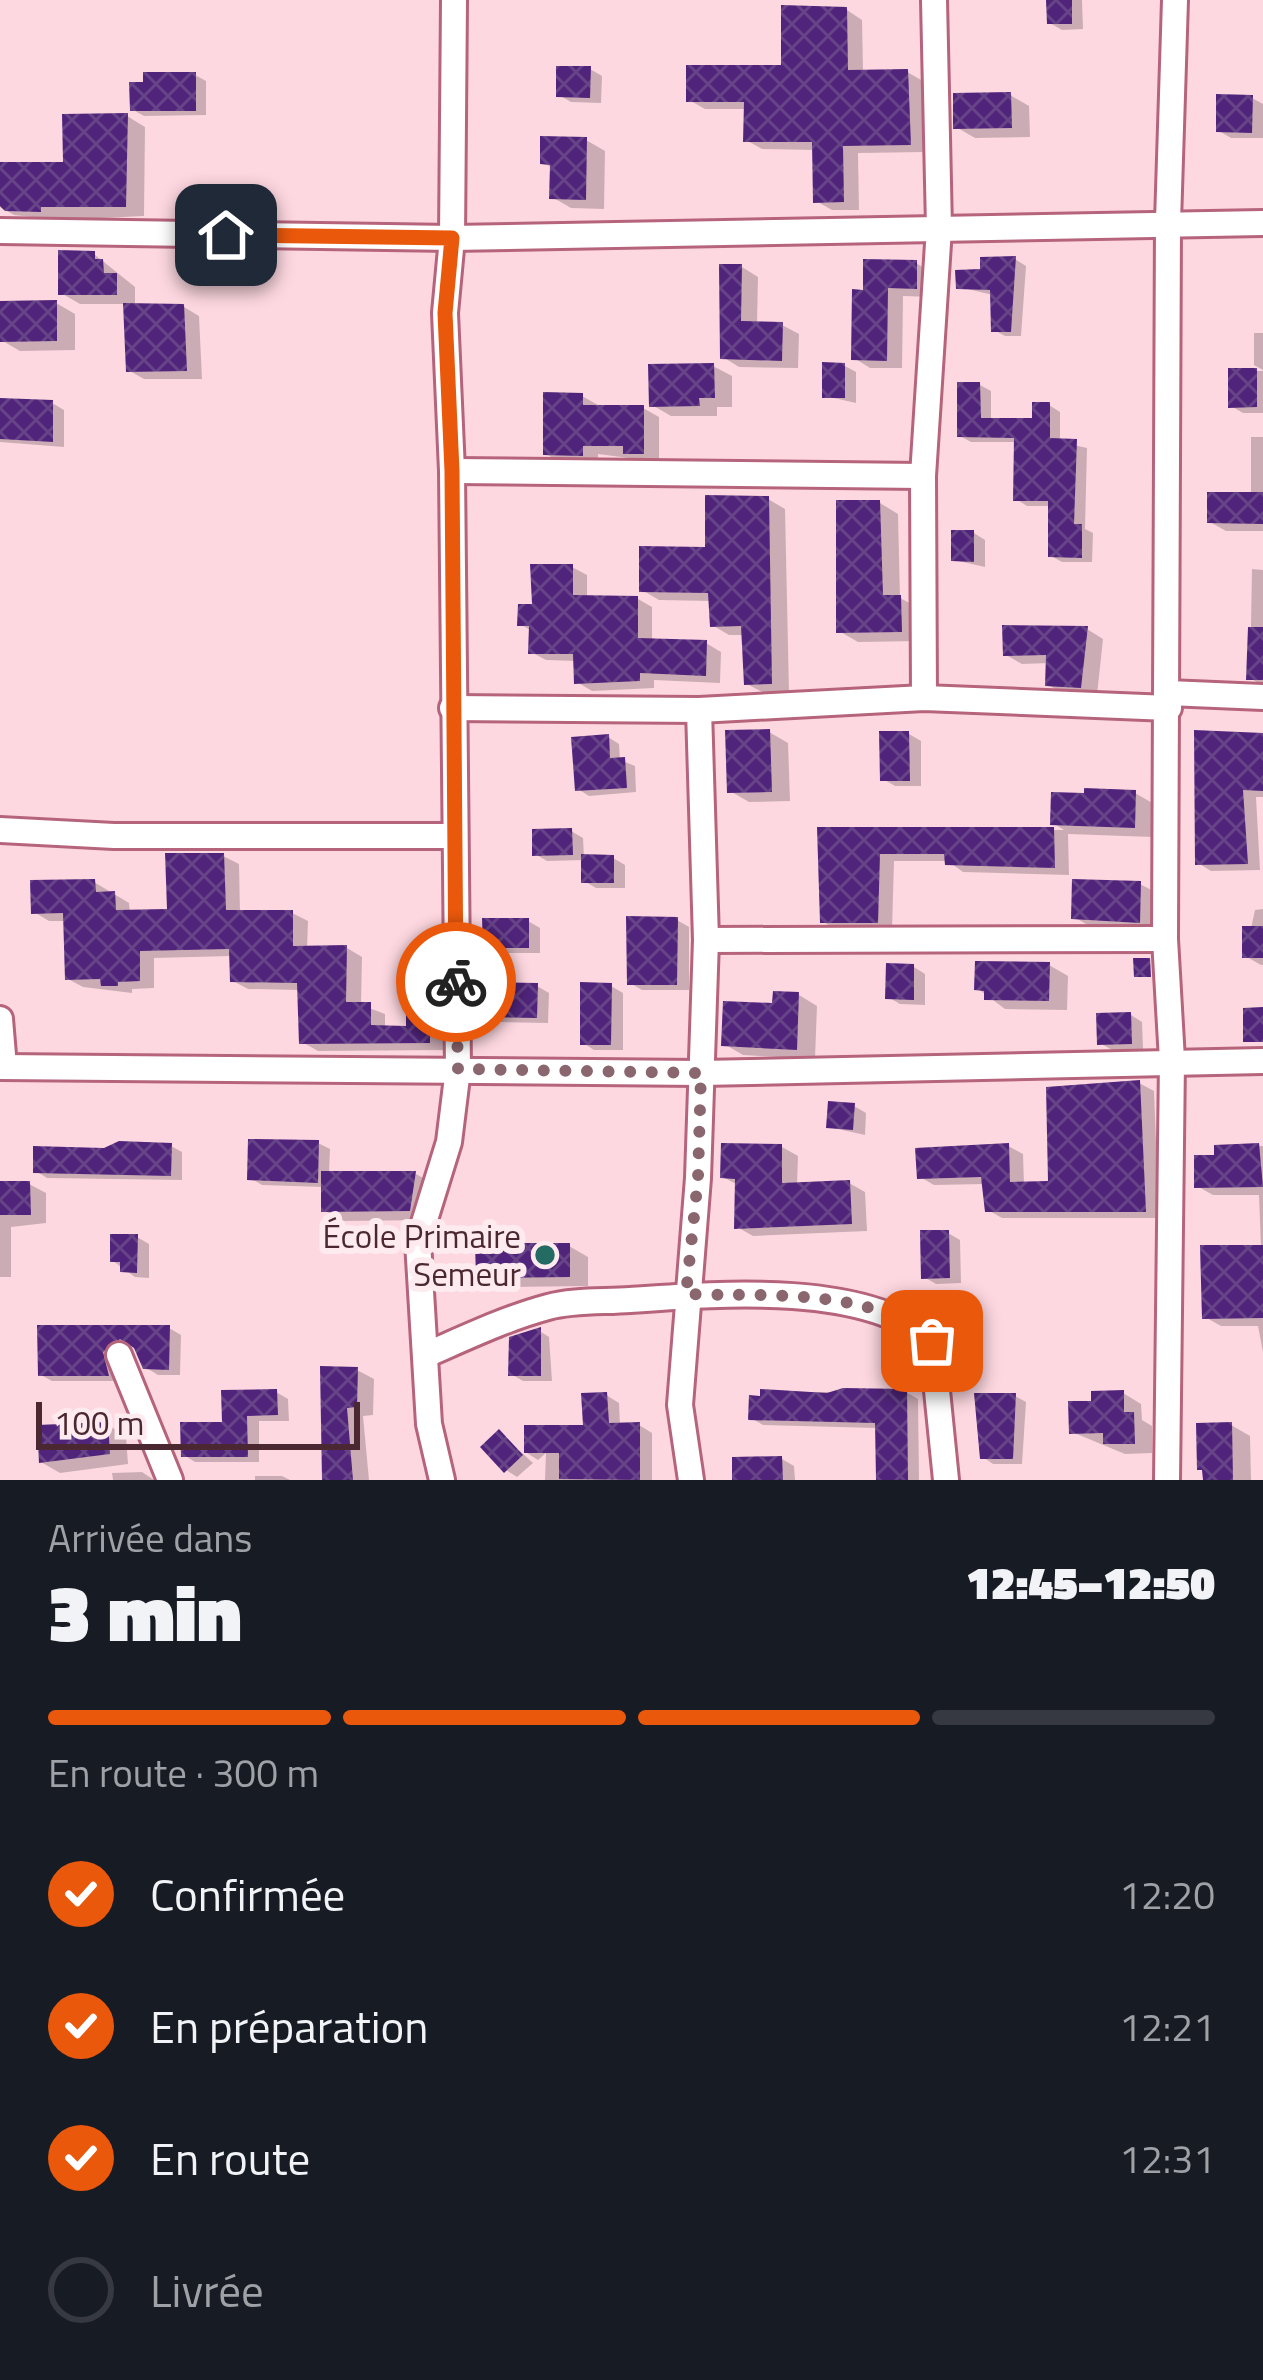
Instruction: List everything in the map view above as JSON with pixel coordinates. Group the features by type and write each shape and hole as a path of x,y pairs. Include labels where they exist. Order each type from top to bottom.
{"street":[{"path":"442,1480 429,1424 418,1241 449,1142 458,1069 452,836 452,471 445,313 452,238 454,0"},
{"path":"924,698 923,476 939,228 934,0"},
{"path":"1167,1480 1172,1060 1166,939 1168,222 1174,0"},
{"path":"0,231 452,238 1263,223"},
{"path":"452,471 923,476"},
{"path":"452,708 699,710 924,698 1263,697"},
{"path":"691,1480 680,1406 698,1178 706,940 699,710"},
{"path":"0,830 114,836 452,836"},
{"path":"706,940 1166,939"},
{"path":"0,1019 2,1066 701,1073 1263,1061"},
{"path":"428,1354 551,1306 686,1294 816,1299 915,1325 932,1341 946,1480"},
{"path":"119,1355 170,1480"}],"building":[{"path":"1046,0 1072,0 1072,24 1047,24"},
{"path":"781,5 847,7 848,70 908,69 911,145 843,146 844,202 813,203 812,142 743,142 744,102 686,102 686,65 781,65"},
{"path":"556,66 591,66 590,98 556,97"},
{"path":"143,72 196,72 196,111 130,111 129,82 143,82"},
{"path":"1011,92 1012,128 953,129 953,93"},
{"path":"1216,94 1253,95 1252,133 1216,132"},
{"path":"128,113 126,207 41,207 41,212 5,211 0,206 0,162 63,162 62,114"},
{"path":"540,136 587,137 586,200 549,199 550,165 540,164"},
{"path":"58,250 95,251 95,259 103,259 104,273 117,273 117,295 58,295"},
{"path":"1016,256 1011,332 991,332 990,290 956,289 955,270 980,269 980,257"},
{"path":"863,259 917,260 917,289 888,288 887,361 851,360 852,289 863,290"},
{"path":"719,264 742,264 741,321 783,322 782,361 720,359"},
{"path":"57,300 57,341 0,342 0,301"},
{"path":"123,303 184,304 187,371 126,372"},
{"path":"822,362 845,363 845,398 822,398"},
{"path":"714,363 715,398 699,398 700,406 649,407 648,364"},
{"path":"1228,368 1257,368 1257,407 1228,408"},
{"path":"957,382 980,382 981,418 1032,418 1032,402 1050,402 1050,438 1077,439 1074,524 1082,524 1082,558 1048,557 1048,501 1013,501 1014,438 957,437"},
{"path":"543,392 583,393 583,405 644,405 644,454 623,454 623,446 583,446 583,456 543,455"},
{"path":"0,398 53,400 53,442 0,439"},
{"path":"1207,492 1263,492 1263,524 1207,523"},
{"path":"705,495 769,496 772,684 744,685 741,626 710,627 708,593 639,592 639,546 705,547"},
{"path":"836,500 880,500 883,595 901,595 902,632 836,633"},
{"path":"951,530 974,530 974,562 951,561"},
{"path":"530,564 573,564 573,595 638,596 638,638 707,640 706,676 640,673 640,681 574,684 573,654 528,654 529,626 517,626 518,604 532,604"},
{"path":"1002,625 1088,626 1081,688 1045,686 1046,655 1003,656"},
{"path":"1248,627 1263,627 1263,680 1246,680"},
{"path":"770,729 772,792 727,793 725,730"},
{"path":"1194,730 1263,733 1263,791 1243,790 1248,864 1195,865"},
{"path":"879,731 909,731 910,781 880,781"},
{"path":"609,734 610,758 625,757 627,788 575,791 571,737"},
{"path":"1084,788 1136,790 1135,828 1050,825 1051,792 1084,793"},
{"path":"817,827 1054,827 1055,868 945,865 944,854 880,854 878,923 820,923"},
{"path":"572,828 573,855 532,856 532,829"},
{"path":"165,853 224,853 226,910 293,910 293,946 347,945 346,1002 371,1002 371,1025 406,1026 406,1010 430,1011 430,1043 299,1044 297,983 230,982 229,949 140,951 140,981 118,982 118,986 101,986 100,979 65,980 63,913 31,914 30,880 95,879 96,892 115,891 116,910 167,909"},
{"path":"581,854 614,855 614,883 581,883"},
{"path":"1072,879 1141,881 1140,923 1071,919"},
{"path":"626,916 678,917 677,985 627,985"},
{"path":"482,918 529,918 529,948 483,948"},
{"path":"1242,926 1263,926 1263,958 1242,958"},
{"path":"1133,958 1150,958 1151,977 1134,977"},
{"path":"975,961 1050,962 1049,1001 984,1000 984,991 974,990"},
{"path":"886,963 914,964 914,1000 885,999"},
{"path":"489,982 538,983 537,1018 483,1017"},
{"path":"580,982 612,983 611,1045 580,1045"},
{"path":"773,991 799,992 797,1050 721,1046 723,1001 772,1003"},
{"path":"1263,1007 1263,1042 1243,1042 1243,1008"},
{"path":"1131,1012 1132,1044 1097,1045 1096,1013"},
{"path":"1140,1080 1146,1212 985,1212 981,1177 917,1179 915,1148 1009,1143 1010,1182 1048,1181 1046,1087"},
{"path":"828,1101 855,1103 853,1130 826,1128"},
{"path":"248,1139 319,1140 318,1183 247,1180"},
{"path":"119,1141 172,1143 171,1176 33,1173 33,1146 104,1148"},
{"path":"721,1143 782,1144 782,1183 850,1180 852,1224 734,1229 735,1179 720,1178"},
{"path":"1259,1143 1263,1187 1194,1188 1194,1155 1214,1155 1214,1145"},
{"path":"321,1171 416,1171 410,1211 321,1212"},
{"path":"0,1181 30,1181 31,1215 0,1215"},
{"path":"920,1230 949,1230 950,1278 921,1279"},
{"path":"110,1234 138,1234 137,1273 120,1272 120,1262 110,1262"},
{"path":"475,1243 570,1243 570,1277 476,1278"},
{"path":"1200,1245 1263,1245 1263,1318 1202,1319"},
{"path":"37,1325 170,1325 169,1370 143,1369 134,1348 120,1339 103,1352 109,1376 38,1376"},
{"path":"541,1327 541,1376 508,1376 509,1337"},
{"path":"320,1366 358,1367 357,1407 347,1408 353,1480 322,1480"},
{"path":"843,1388 907,1389 908,1480 876,1480 875,1423 748,1420 749,1395 760,1396 760,1389 827,1393"},
{"path":"277,1389 278,1415 247,1416 248,1457 181,1457 180,1422 222,1422 221,1390"},
{"path":"1124,1390 1124,1412 1134,1412 1135,1444 1103,1444 1103,1433 1069,1434 1068,1401 1091,1401 1091,1391"},
{"path":"607,1392 609,1423 640,1422 640,1480 559,1479 559,1453 524,1453 524,1425 583,1425 581,1393"},
{"path":"974,1393 1016,1393 1013,1459 980,1459"},
{"path":"108,1422 110,1454 39,1463 37,1425"},
{"path":"1232,1422 1233,1480 1203,1480 1202,1470 1197,1470 1196,1423"},
{"path":"499,1429 523,1455 504,1473 480,1447"},
{"path":"782,1456 783,1480 732,1480 732,1457"}],"way so far":[{"path":"456,982 458,1069 701,1073 698,1178 686,1294 816,1299 890,1315 915,1325 932,1341"}],"place":[{"name":"École Primaire Semeur","path":"545,1255"}],"route":[{"path":"226,235 452,238 445,313 452,471 456,982"}]}
